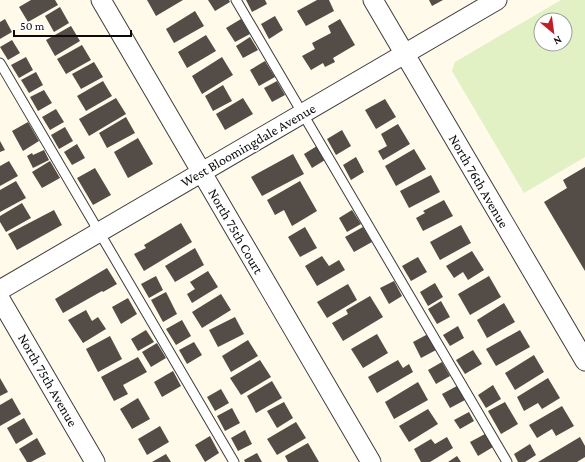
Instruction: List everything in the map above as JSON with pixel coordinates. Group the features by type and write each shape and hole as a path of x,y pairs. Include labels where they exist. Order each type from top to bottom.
{"street":[{"name":"North 75th Court","path":"101,0 371,462"},
{"name":"North 76th Avenue","path":"373,0 585,361"},
{"name":"West Bloomingdale Avenue","path":"0,290 496,0"},
{"name":"North 75th Avenue","path":"0,299 96,462"}],"lane":[{"path":"236,0 507,462"},
{"path":"0,63 234,462"}],"green space":[{"path":"561,0 585,0 585,157 524,193 452,71 455,62 533,16 533,52 573,52 573,12 540,12"}],"building":[{"path":"31,0 55,0 58,5 28,22 19,7"},
{"path":"147,0 183,0 156,16"},
{"path":"208,0 229,0 230,2 215,11"},
{"path":"246,0 265,0 267,4 252,12"},
{"path":"317,0 329,0 334,11 306,26 297,11"},
{"path":"429,0 443,0 432,6"},
{"path":"60,7 69,23 54,32 45,16"},
{"path":"195,11 204,26 174,43 166,29"},
{"path":"275,16 283,30 269,39 261,24"},
{"path":"5,19 12,32 0,39 0,22"},
{"path":"241,19 250,34 235,42 226,28"},
{"path":"340,19 355,45 333,58 335,62 325,67 323,63 311,70 302,56 315,49 312,43 331,33 328,26"},
{"path":"71,26 80,41 55,56 46,40"},
{"path":"206,35 216,51 187,68 178,52"},
{"path":"250,37 258,50 243,58 236,46"},
{"path":"12,40 20,53 8,60 0,47"},
{"path":"82,45 91,60 66,74 57,59"},
{"path":"26,57 33,70 19,78 11,65"},
{"path":"222,57 233,75 202,94 192,76"},
{"path":"265,61 275,77 259,86 250,70"},
{"path":"94,62 103,77 81,89 72,74"},
{"path":"36,72 43,85 29,93 21,80"},
{"path":"103,81 112,96 86,111 77,96"},
{"path":"277,81 285,95 272,102 264,88"},
{"path":"223,85 232,101 213,111 205,96"},
{"path":"44,90 52,103 38,111 30,97"},
{"path":"116,98 126,114 89,136 79,119"},
{"path":"243,98 253,114 225,130 216,114"},
{"path":"385,99 396,117 376,129 365,110"},
{"path":"56,109 64,122 50,130 42,117"},
{"path":"126,117 135,133 107,148 99,133"},
{"path":"28,122 39,141 23,151 12,131"},
{"path":"398,124 410,144 383,160 378,151 387,146 381,134"},
{"path":"65,127 73,141 59,149 51,135"},
{"path":"342,130 351,146 336,155 327,139"},
{"path":"138,138 153,164 128,178 114,152"},
{"path":"0,141 5,150 0,152"},
{"path":"77,144 85,158 72,165 64,152"},
{"path":"317,146 325,160 312,168 304,154"},
{"path":"414,149 426,169 396,186 385,166"},
{"path":"44,150 49,160 33,168 27,156"},
{"path":"293,154 304,174 262,196 251,177"},
{"path":"356,157 364,172 351,180 343,165"},
{"path":"9,161 18,176 0,186 0,166"},
{"path":"50,161 60,178 42,188 32,172"},
{"path":"585,167 585,271 544,202 567,188 563,180"},
{"path":"95,168 111,195 93,205 77,178"},
{"path":"431,175 440,192 409,208 400,191"},
{"path":"16,181 26,198 0,212 0,190"},
{"path":"300,181 317,211 292,226 284,210 275,215 267,200"},
{"path":"444,200 453,216 423,231 416,218 425,213 423,211"},
{"path":"22,203 31,218 6,232 0,222 0,216"},
{"path":"54,210 62,225 17,250 8,234"},
{"path":"352,210 361,224 347,232 339,218"},
{"path":"181,223 192,242 144,271 134,254 146,248 144,245"},
{"path":"461,225 471,243 440,260 430,242"},
{"path":"305,227 317,248 300,257 288,237"},
{"path":"363,227 372,242 354,252 345,237"},
{"path":"195,248 204,265 175,282 165,266"},
{"path":"472,251 484,270 468,280 463,272 454,278 446,266"},
{"path":"322,256 329,266 339,260 345,270 317,286 305,266"},
{"path":"418,257 427,272 411,281 402,266"},
{"path":"107,268 117,284 63,313 55,299"},
{"path":"208,271 218,287 192,303 187,294 195,289 190,282"},
{"path":"156,276 163,290 149,298 141,284"},
{"path":"489,276 501,297 470,315 458,294"},
{"path":"394,281 402,296 389,304 380,288"},
{"path":"435,283 443,297 428,306 420,292"},
{"path":"348,284 357,300 327,318 317,302"},
{"path":"166,292 177,314 163,322 151,300"},
{"path":"221,294 231,310 202,328 192,312"},
{"path":"370,296 383,317 343,341 332,323 348,314 346,310"},
{"path":"128,298 137,314 121,324 112,307"},
{"path":"441,301 450,317 437,324 428,309"},
{"path":"504,303 515,322 487,338 477,320"},
{"path":"86,310 92,321 98,317 106,329 83,343 68,320"},
{"path":"235,317 244,334 218,347 209,330"},
{"path":"182,320 191,336 176,345 166,329"},
{"path":"458,326 464,338 450,346 443,335"},
{"path":"146,330 154,342 138,351 131,339"},
{"path":"520,330 530,347 496,366 486,349"},
{"path":"377,334 388,353 363,368 351,349"},
{"path":"428,334 436,350 421,358 413,342"},
{"path":"110,336 122,359 98,372 86,349"},
{"path":"248,340 258,356 231,372 222,356"},
{"path":"194,342 202,355 187,364 179,350"},
{"path":"157,343 166,358 151,367 142,352"},
{"path":"473,350 482,364 465,374 456,360"},
{"path":"534,355 544,372 515,390 505,373"},
{"path":"138,357 147,372 123,385 128,394 114,401 101,377"},
{"path":"260,360 271,377 241,395 230,378"},
{"path":"398,360 403,368 409,364 413,372 377,393 368,377"},
{"path":"442,362 450,376 436,384 428,370"},
{"path":"173,371 181,386 162,397 154,382"},
{"path":"0,378 8,392 0,396"},
{"path":"548,378 560,398 542,409 538,403 524,411 517,397"},
{"path":"272,381 282,398 256,413 247,396"},
{"path":"418,382 428,400 394,419 385,402"},
{"path":"493,385 501,399 486,408 478,395"},
{"path":"457,386 465,400 450,408 442,394"},
{"path":"221,389 229,403 215,411 207,397"},
{"path":"12,398 21,414 0,426 0,405"},
{"path":"138,398 150,419 132,429 120,409"},
{"path":"284,402 293,418 277,428 267,411"},
{"path":"505,402 518,424 501,434 488,411"},
{"path":"562,406 574,426 556,436 552,429 537,438 529,425"},
{"path":"232,408 240,423 225,431 217,416"},
{"path":"428,409 438,424 409,442 399,426"},
{"path":"469,412 474,421 460,429 454,420"},
{"path":"24,418 33,434 16,444 7,428"},
{"path":"296,422 306,438 277,455 267,439"},
{"path":"160,426 169,442 147,455 138,439"},
{"path":"245,430 252,444 238,451 231,438"},
{"path":"485,434 493,447 478,456 470,442"},
{"path":"210,436 219,453 205,462 195,445"},
{"path":"447,437 453,448 430,462 421,462 414,449 431,439 435,444"},
{"path":"580,437 585,446 585,457 577,462 538,462"},
{"path":"37,438 46,454 31,462 27,462 19,449"},
{"path":"308,443 319,462 288,462 285,456"},
{"path":"530,444 536,455 525,462 518,462 514,454"},
{"path":"257,453 262,462 245,462 244,460"},
{"path":"166,454 171,462 152,462"},
{"path":"457,456 461,462 448,462"}]}
